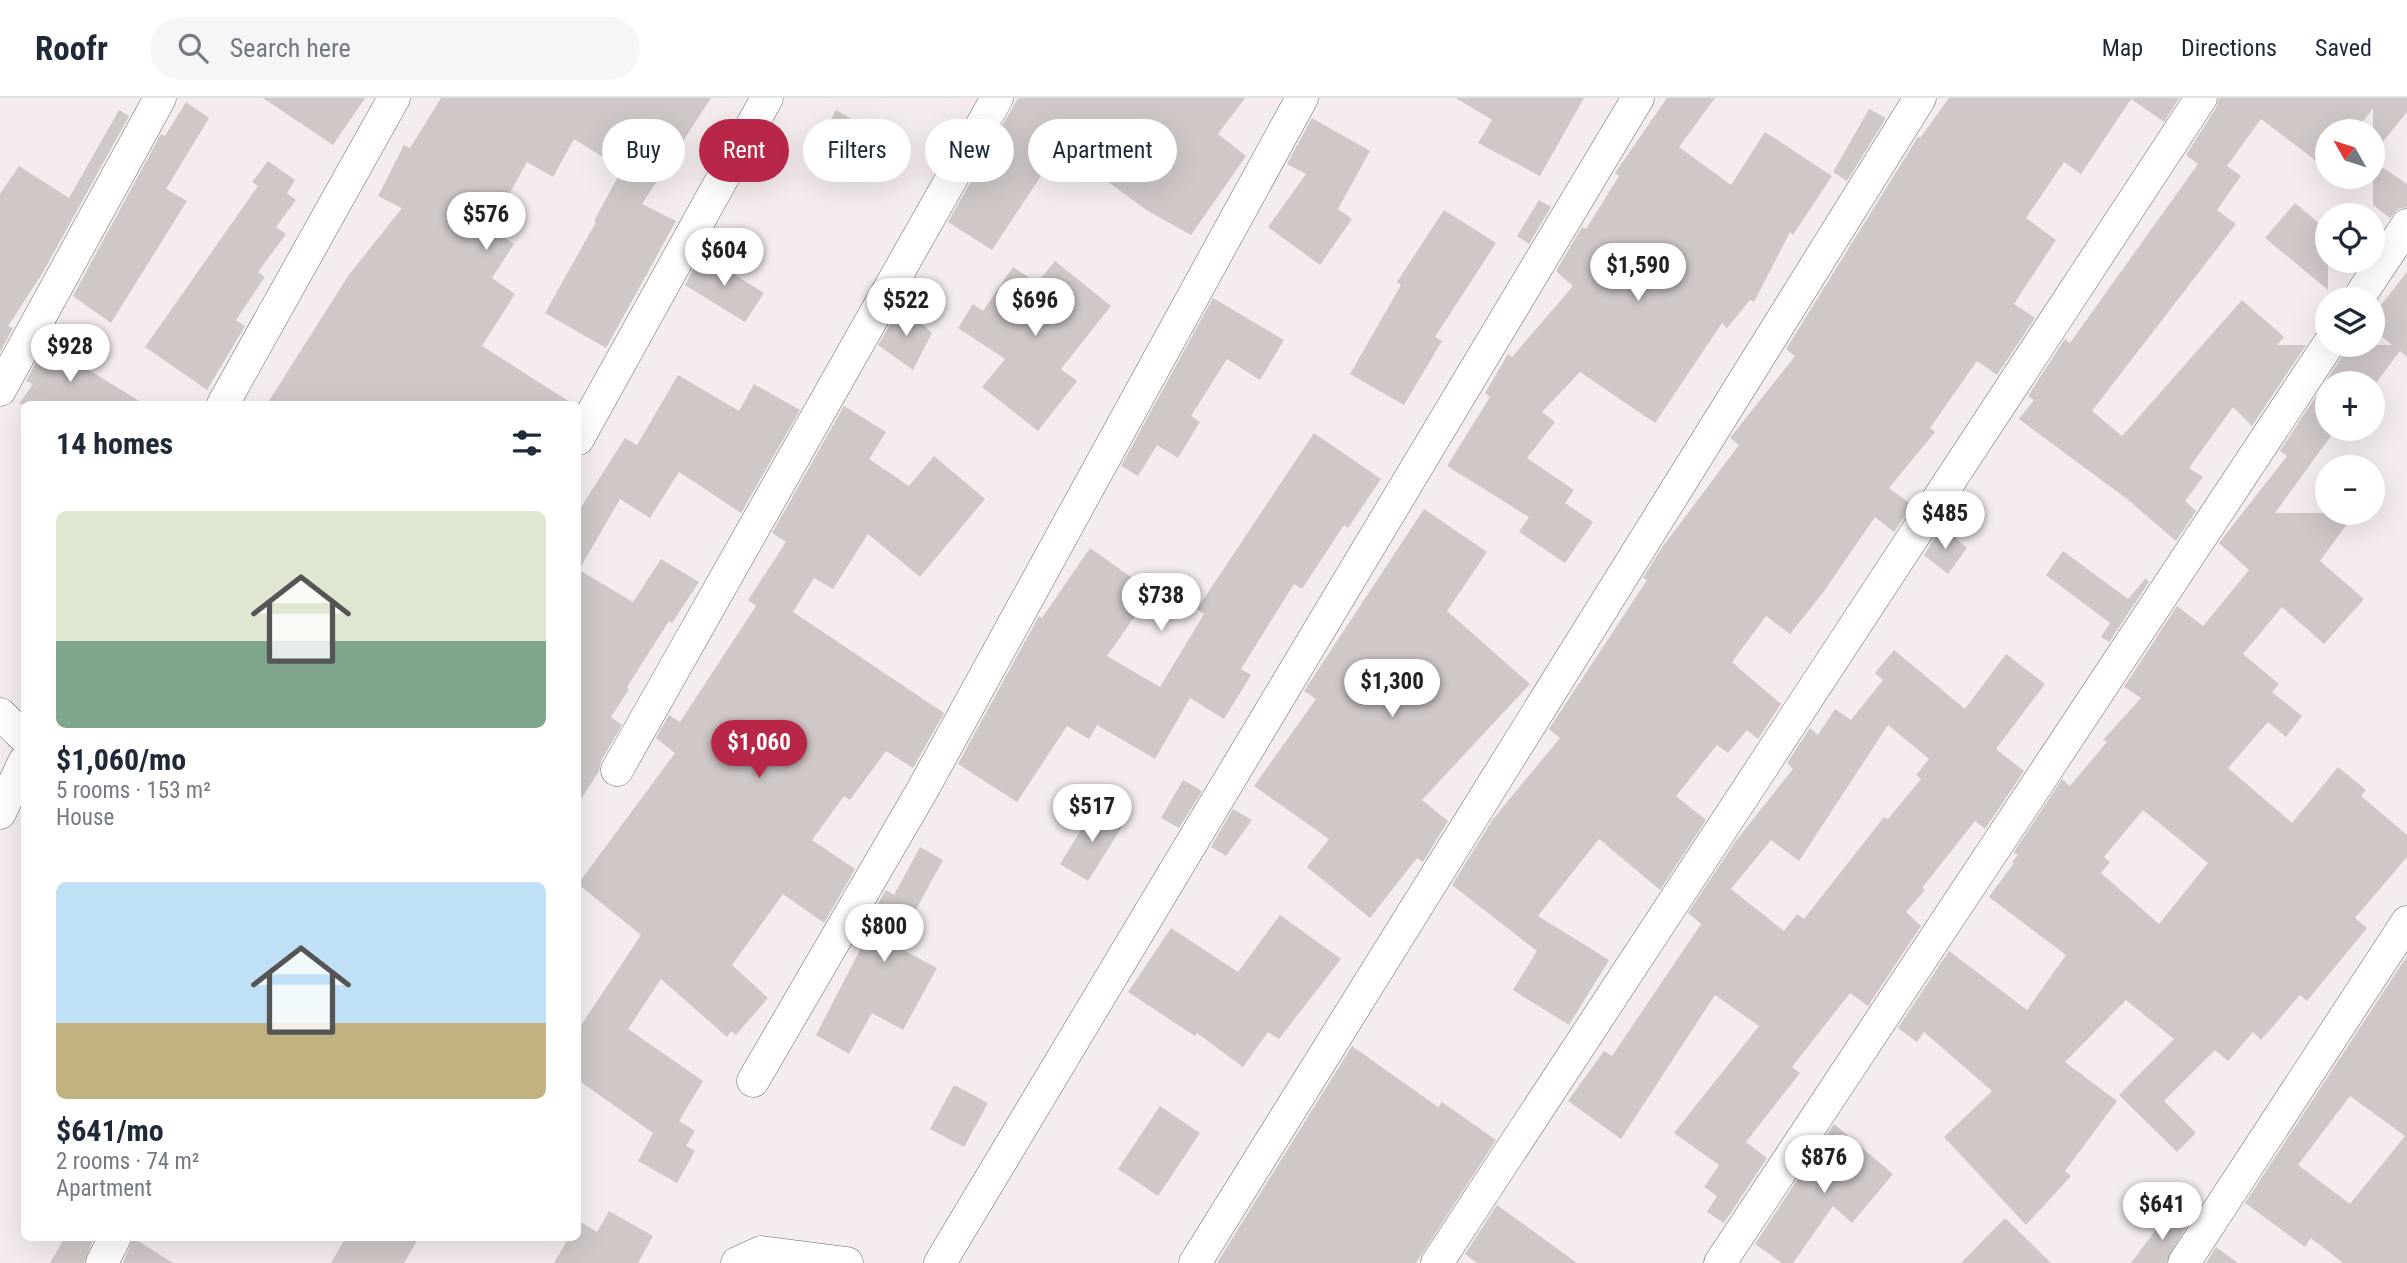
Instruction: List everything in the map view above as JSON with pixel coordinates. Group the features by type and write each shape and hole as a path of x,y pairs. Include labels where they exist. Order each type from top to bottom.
{"street":[{"path":"0,390 160,98"},
{"path":"225,401 394,98"},
{"path":"581,434 767,98"},
{"path":"617,770 997,98"},
{"path":"753,1081 923,789 1302,98"},
{"path":"940,1263 1638,98"},
{"path":"1195,1263 1920,98"},
{"path":"1437,1263 2201,98"},
{"path":"2366,287 2407,225"},
{"path":"1720,1263 2320,357"},
{"path":"0,714 21,734"},
{"path":"0,813 21,768"},
{"path":"2184,1263 2407,922"},
{"path":"102,1263 113,1241"},
{"path":"737,1263 761,1252 847,1263"}],"building":[{"path":"263,98 365,98 333,145"},
{"path":"441,98 711,98 685,138 685,119 602,119 602,156 574,139 553,177 527,162 490,228 514,244 492,278 515,294 482,346 568,401 269,401 348,276 402,208 378,196 404,145 410,148"},
{"path":"1018,98 1245,98 1218,134 1246,156 1191,235 1148,211 1108,182 1177,182 1177,119 1028,119 1028,182 1037,182 992,250 948,222 971,182 1014,182 1014,119 1006,119"},
{"path":"1456,98 1584,98 1540,176 1478,143 1492,120"},
{"path":"1667,98 1715,98 1679,147 1731,185 1765,132 1832,176 1793,235 1790,232 1754,302 1750,300 1727,328 1722,323 1655,423 1580,372 1542,412 1555,422 1527,458 1574,490 1565,503 1593,522 1565,563 1519,532 1529,517 1447,466 1490,397 1485,393 1508,354 1512,357 1573,286 1556,271 1582,227 1586,229 1619,176 1615,173"},
{"path":"1949,98 2179,98 2164,122 2131,99 2081,174 2064,162 2026,218 2056,240 2014,304 2035,318 1997,375 1977,361 1930,428 1935,432 1889,488 1912,505 1894,532 1875,517 1822,594 1790,634 1766,616 1732,662 1781,704 1758,739 1747,730 1728,753 1717,745 1676,796 1706,820 1660,890 1599,839 1538,916 1609,960 1569,1025 1513,990 1537,951 1452,885 1493,819 1560,738 1549,729 1647,580 1643,578 1661,549 1739,445 1730,438 1795,356 1786,349 1918,137 1920,138"},
{"path":"2219,98 2407,98 2407,112 2385,139 2385,119 2373,119 2373,108 2365,119 2315,119 2315,160 2261,119 2227,166 2241,176 2217,210 2236,224 2092,411 2122,436 2242,300 2284,337 2277,345 2306,345 2252,426 2233,407 2189,468 2203,477 2185,501 2196,511 2176,541 2127,499 2019,419 2034,400 2028,396 2065,339 2070,343 2198,164 2186,155 2216,108"},
{"path":"186,102 209,118 166,189 187,201 111,323 73,296 161,134 165,136"},
{"path":"1869,109 1886,118 1847,181 1833,172"},
{"path":"119,110 129,116 42,274 8,326 13,328 0,352 0,194 19,166 69,198"},
{"path":"836,110 851,119 831,119"},
{"path":"1312,118 1370,151 1338,209 1352,219 1320,265 1268,227 1306,174 1287,164"},
{"path":"268,161 295,180 287,193 296,200 276,227 286,234 258,272 265,277 236,320 245,326 207,390 145,347 258,186 252,182"},
{"path":"2385,169 2407,184 2407,207 2398,209 2390,218 2385,214 2385,203 2373,203 2373,189 2385,189"},
{"path":"615,182 656,182 642,204 676,221 606,348 545,313 596,222 594,221"},
{"path":"1539,200 1551,207 1529,244 1517,236"},
{"path":"2295,203 2315,220 2315,273 2328,273 2328,287 2324,287 2265,238"},
{"path":"1444,210 1496,243 1435,337 1442,341 1404,405 1350,374 1401,285 1397,282"},
{"path":"701,254 764,293 745,322 685,285"},
{"path":"1055,261 1111,306 1061,369 1077,381 1038,431 982,387 1005,359 958,328 973,304 983,311 1013,267 1037,283"},
{"path":"2407,272 2407,357 2400,351 2385,371 2332,371 2342,357 2385,357 2385,345 2392,345 2385,339 2385,300"},
{"path":"1213,298 1284,340 1260,380 1227,359 1191,416 1200,422 1178,458 1157,445 1138,476 1121,466"},
{"path":"901,306 932,333 913,370 878,345"},
{"path":"45,346 55,349 139,401 21,401 33,384 26,381"},
{"path":"678,375 739,411 754,384 800,410 741,513 679,472 650,518 620,499 581,567 581,507 625,438 637,445"},
{"path":"2315,398 2315,441 2327,441 2275,513 2315,513 2315,525 2346,525 2320,561 2364,599 2324,644 2282,607 2243,654 2279,684 2272,692 2302,716 2286,737 2268,722 2228,768 2292,823 2338,767 2366,790 2361,796 2407,835 2407,857 2355,918 2367,928 2307,1001 2300,995 2261,1040 2253,1032 2228,1061 2215,1050 2164,1101 2196,1133 2177,1152 2119,1095 2174,1039 2126,1000 2065,1062 2117,1101 2065,1171 2071,1176 2026,1225 1944,1137 1992,1091 1924,1032 1917,1042 1898,1028 1949,951 2027,1010 2066,955 1989,897 2014,863 2012,862 2018,855 2014,852 2062,779 2070,786 2107,742 2103,740 2141,698 2124,687 2177,606 2203,626 2249,570 2219,543 2287,456 2280,451","holes":["2143,810 2208,863 2159,924 2101,873 2110,862 2104,857"]},
{"path":"844,406 886,432 869,459 909,486 934,456 985,499 920,577 868,534 833,589 814,578 793,612 944,713 913,768 886,751 850,800 844,796 812,840 855,869 824,923 783,894 732,965 768,998 736,1035 731,1031 727,1037 661,979 628,1029 703,1081 679,1121 695,1131 686,1146 695,1151 677,1183 638,1161 653,1133 581,1082 581,1025 641,935 581,886 581,880 675,753 656,738 669,715 680,722 756,606 748,600 786,542 772,533"},
{"path":"1314,433 1381,479 1348,528 1344,525 1302,589 1294,584 1241,669 1251,675 1224,719 1190,698 1155,759 1097,725 1089,739 1067,726 1017,802 958,764 1039,616 1042,618 1090,548 1152,592 1107,656 1160,687 1204,614 1197,609"},
{"path":"1424,509 1487,552 1447,611 1530,684 1422,800 1448,821 1423,862 1417,858 1370,918 1307,867 1329,839 1254,786 1316,699 1304,691"},
{"path":"1942,527 1967,548 1948,574 1924,555"},
{"path":"2063,551 2128,599 2146,578 2149,582 2109,642 2101,637 2110,623 2046,575"},
{"path":"661,559 699,582 672,623 669,621 611,717 622,725 601,761 599,771 581,799 581,571 633,602"},
{"path":"1894,650 1965,709 2006,654 2045,684 1996,749 2024,771 1985,829 1975,821 1906,912 1921,926 1868,1006 1850,993 1792,1067 1800,1073 1746,1142 1767,1158 1724,1223 1707,1212 1717,1196 1704,1187 1719,1165 1674,1133 1759,1026 1715,995 1621,1139 1568,1101 1604,1051 1612,1056 1701,924 1688,913 1735,842 1793,769 1787,763 1810,728 1818,735 1835,709 1851,720 1883,680 1875,673","holes":["1888,725 1929,759 1916,775 1921,779 1888,819 1884,817 1804,919 1797,914 1784,931 1731,889 1771,840 1799,861"]},
{"path":"1183,780 1202,791 1179,828 1161,818"},
{"path":"1095,808 1123,825 1088,881 1060,864"},
{"path":"1233,809 1252,820 1226,856 1211,847"},
{"path":"920,847 943,860 896,946 937,968 903,1030 872,1013 849,1054 816,1035 860,950 854,945 886,890 894,895"},
{"path":"1280,915 1341,959 1279,1039 1268,1032 1243,1067 1197,1033 1195,1036 1128,992 1171,928 1238,972"},
{"path":"2407,956 2407,1263 2343,1263 2311,1238 2305,1247 2245,1203","holes":["2350,1096 2405,1136 2350,1204 2298,1165"]},
{"path":"1352,1046 1438,1107 1442,1102 1496,1140 1416,1263 1217,1263"},
{"path":"954,1085 988,1103 964,1147 930,1129"},
{"path":"1160,1106 1200,1133 1158,1196 1118,1169"},
{"path":"1834,1124 1893,1174 1852,1223 1833,1206 1793,1263 1782,1263 1755,1244"},
{"path":"1497,1205 1577,1263 1477,1263 1465,1254"},
{"path":"609,1211 653,1236 638,1263 554,1263 567,1241 581,1241 581,1222 597,1232"},
{"path":"2169,1212 2187,1225 2166,1263 2131,1263"},
{"path":"2005,1218 2051,1263 1961,1263"},
{"path":"63,1241 92,1241 84,1263 50,1263"},
{"path":"132,1241 138,1241 173,1263 123,1263"},
{"path":"344,1241 417,1241 404,1263 331,1263"},
{"path":"2216,1247 2238,1263 2206,1263"}]}
